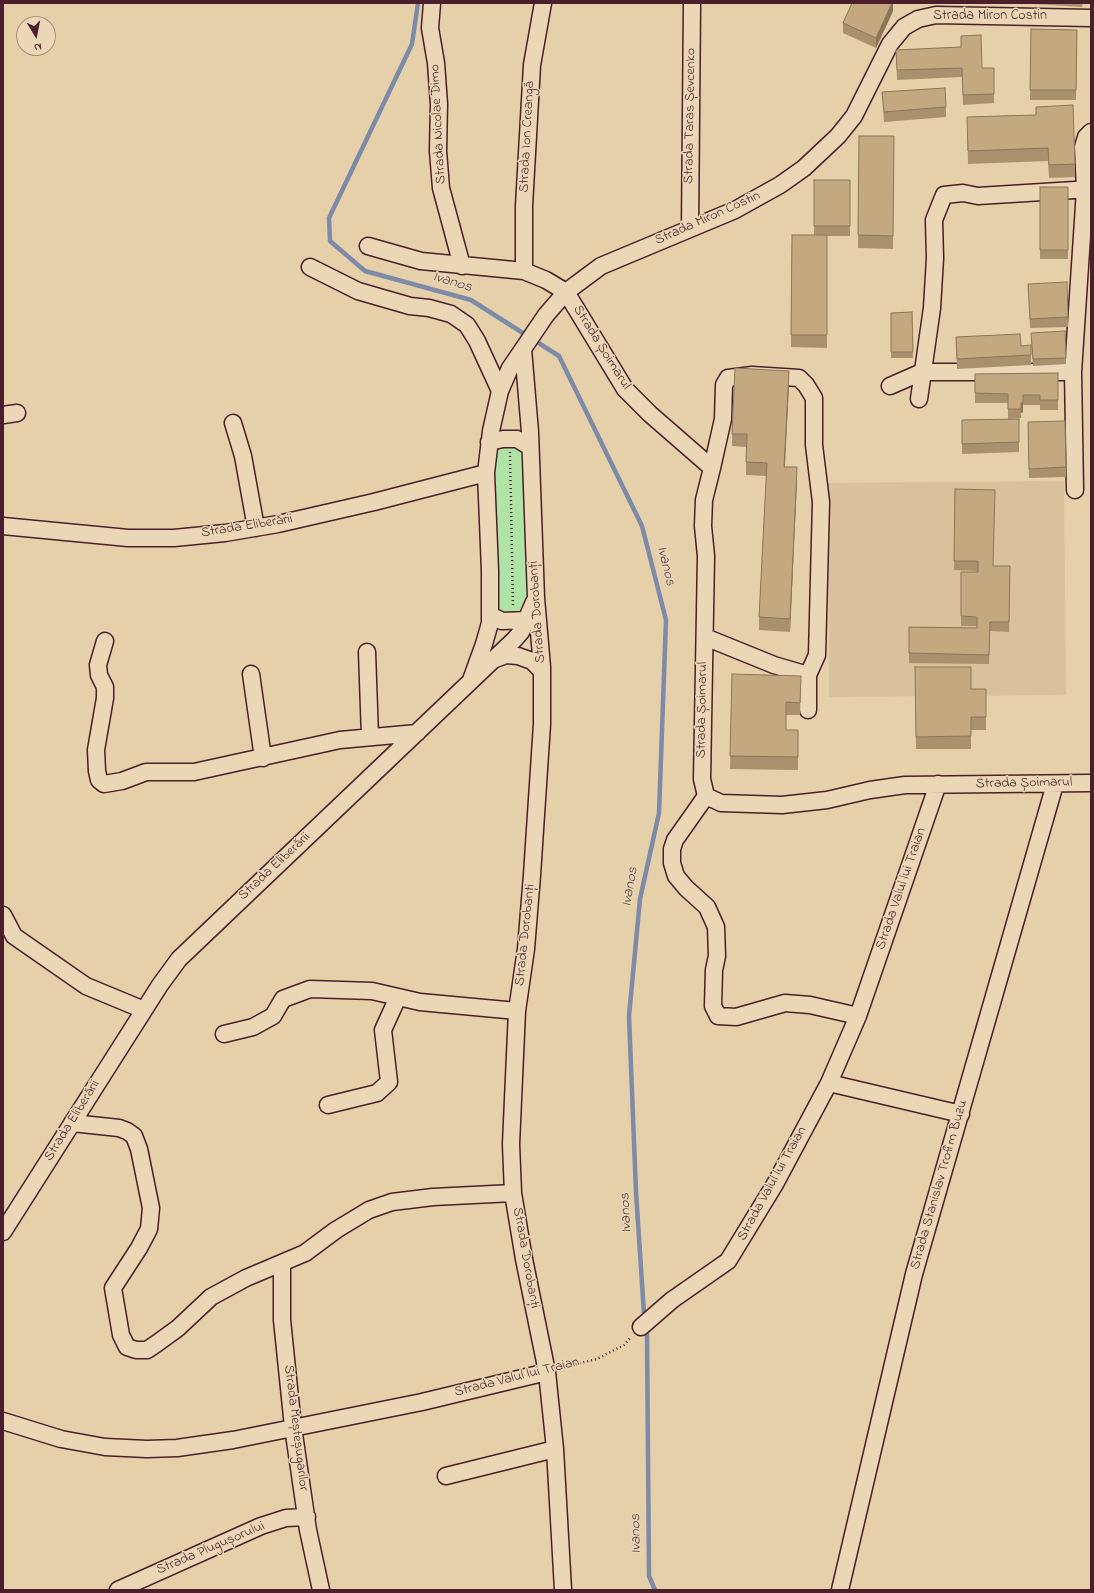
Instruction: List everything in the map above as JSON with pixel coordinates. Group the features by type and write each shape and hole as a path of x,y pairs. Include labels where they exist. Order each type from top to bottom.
{"street":[{"name":"Strada Nicolae Dimo","path":"432,3 430,28 436,62 439,104 438,151 441,188 462,266"},
{"name":"Strada Ion Creangă","path":"524,271 524,206 532,65 543,3"},
{"name":"Strada Taras Șevcenko","path":"690,228 692,3"},
{"name":"Strada Miron Costin","path":"566,292 601,266 735,210 780,185 804,168 838,136 854,116 890,44 908,24 936,15 1091,18"},
{"path":"1075,490 1073,372 1088,189 1082,147 1086,137 1091,132"},
{"path":"919,399 932,308 935,258 934,220 944,195 963,193 978,196 1088,189"},
{"path":"368,246 421,261 524,271 546,280 566,292 546,315 523,349"},
{"path":"310,268 358,292 410,306 429,308 451,314 466,325 477,341 500,391"},
{"name":"Strada Șoimarul","path":"566,292 625,389 650,414 712,468 704,500 703,526 706,556 702,779 706,796 721,803 782,805 827,800 870,790 905,785 1091,783"},
{"name":"Strada Eliberării","path":"471,680 484,644 490,615 490,571 486,473 489,442 500,391 510,368 523,349"},
{"name":"Strada Dorobanți","path":"523,349 530,447 536,598 542,671 542,724 536,831 526,949 517,1011 511,1144 513,1193 524,1259 547,1372 555,1449 563,1590"},
{"path":"890,386 922,372 1073,372"},
{"path":"712,468 723,419 724,385 728,378 752,376 799,378 806,385 814,398 814,445 821,502 817,655 808,675 808,710"},
{"path":"233,423 243,456 256,528"},
{"path":"489,442 503,439 517,439 530,447"},
{"name":"Strada Eliberării","path":"3,526 128,538 174,538 256,528 374,502 486,473"},
{"name":"Strada Eliberării","path":"3,1232 160,985 185,954 521,632 520,617 536,598"},
{"path":"490,615 502,622 513,622 520,617"},
{"path":"705,637 774,665 808,675"},
{"path":"105,641 98,665 98,675 105,688 105,698 96,750 96,771 99,780 104,784 122,781 146,772 194,772 340,740 417,733"},
{"path":"367,652 370,738"},
{"path":"493,660 506,656 518,656 532,661 542,671"},
{"path":"251,674 263,758"},
{"name":"Strada Valul lui Traian","path":"641,1327 672,1300 728,1261 775,1184 829,1082 858,1016 938,784"},
{"name":"Strada Stanislav Trofim Buzu","path":"840,1590 914,1274 1055,784"},
{"path":"706,796 675,840 672,849 672,863 680,880 707,907 716,927 717,956 714,970 713,1006 718,1016 736,1017 785,1003 810,1005 858,1016"},
{"path":"3,915 14,936 86,986 144,1010"},
{"path":"224,1034 253,1027 273,1016 283,999 310,989 372,991 420,1002 517,1011"},
{"path":"328,1105 378,1093 389,1082 383,1030 398,997"},
{"path":"829,1082 961,1114"},
{"path":"72,1123 127,1130 134,1136 139,1149 151,1208 149,1229 139,1248 113,1288 121,1335 127,1347 136,1350 147,1350 178,1328 211,1297 246,1278 305,1253 336,1230 369,1210 392,1202 433,1197 513,1193"},
{"name":"Strada Meșteșugarilor","path":"282,1264 282,1320 293,1427 307,1517 321,1590"},
{"name":"Strada Valul lui Traian","path":"3,1421 61,1439 105,1446 147,1449 177,1448 232,1440 422,1402 547,1372"},
{"path":"446,1476 555,1449"},
{"name":"Strada Plugușorului","path":"118,1590 261,1526 286,1518 307,1517"}],"path":[{"path":"510,439 520,617"},
{"name":"Strada Valul lui Traian","path":"547,1372 597,1359 624,1345 641,1327"}],"shaded area":[{"path":"1064,481 1066,695 829,697 828,483"}],"green space":[{"path":"513,445 524,452 527,605 520,614 503,614 497,606 493,457 498,448"}],"building":[{"path":"852,3 892,3 876,38 843,23"},
{"path":"1031,29 1077,30 1076,90 1030,90"},
{"path":"981,35 982,68 994,68 994,94 963,95 962,68 897,70 896,50 961,47 961,36"},
{"path":"945,88 946,107 884,112 882,92"},
{"path":"1073,105 1075,164 1049,165 1048,148 968,151 967,117 1036,115 1036,107"},
{"path":"859,136 894,136 893,236 858,235"},
{"path":"814,180 850,180 850,226 814,226"},
{"path":"1040,187 1068,187 1068,250 1040,250"},
{"path":"792,235 827,235 827,335 791,335"},
{"path":"1067,282 1068,317 1030,319 1028,284"},
{"path":"912,312 913,352 891,352 891,313"},
{"path":"1065,331 1066,358 1033,359 1031,333"},
{"path":"1020,334 1021,346 1031,345 1031,355 957,359 956,337"},
{"path":"735,368 789,371 784,467 797,467 790,619 759,617 767,463 746,462 747,434 732,434"},
{"path":"1058,373 1058,400 1040,400 1040,395 1023,395 1021,409 1008,409 1008,394 975,393 975,374"},
{"path":"1019,419 1019,442 962,444 962,420"},
{"path":"1065,421 1066,467 1029,469 1028,422"},
{"path":"955,489 995,490 993,566 1010,566 1009,622 990,622 989,655 909,653 909,627 977,628 977,617 961,616 961,572 978,572 978,561 954,561"},
{"path":"915,667 971,667 971,689 986,689 986,717 971,717 971,736 916,737"},
{"path":"732,674 801,676 800,703 786,702 786,730 798,730 798,757 730,756"}],"waterway":[{"name":"Ivanos","path":"418,3 412,44 329,218 330,241 365,271 471,300 559,356 642,526 666,620 659,813 640,899 629,1016 636,1192 644,1314"},
{"name":"Ivanos","path":"647,1334 649,1576 655,1590"}]}
